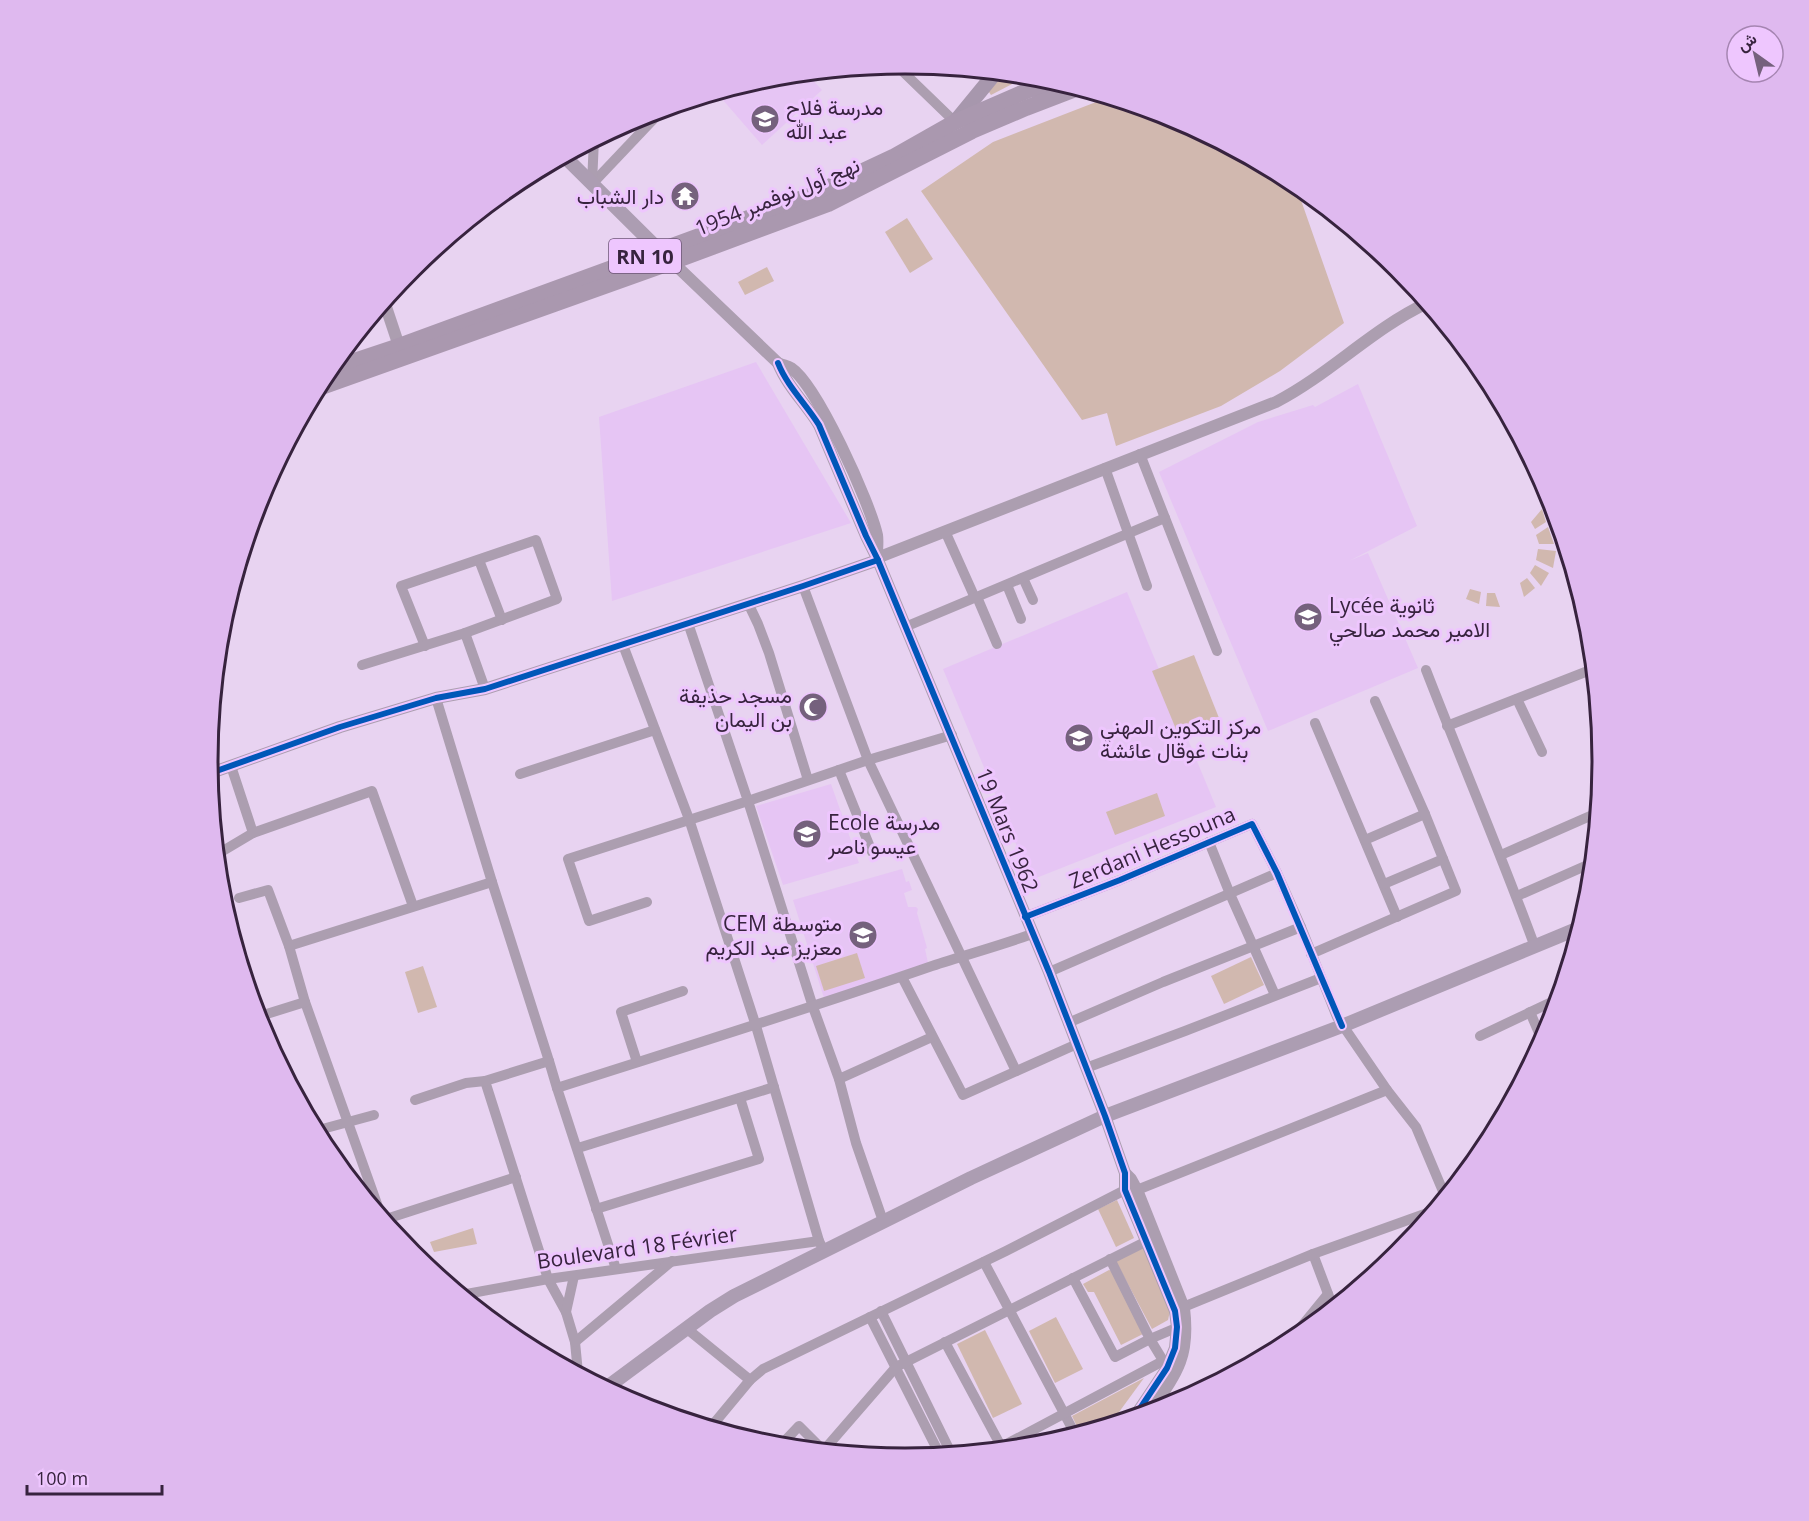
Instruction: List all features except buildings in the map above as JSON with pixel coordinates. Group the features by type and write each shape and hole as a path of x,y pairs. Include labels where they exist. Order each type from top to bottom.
{"highway":[{"name":"نهج أول نوفمبر 1954","path":"666,257 814,194 895,156 956,122 1038,87"},
{"path":"1035,88 1052,98"},
{"name":"نهج أول نوفمبر 1954","path":"331,382 499,316 666,257 828,204 945,144 999,119 1065,93"},
{"name":"نهج أول نوفمبر 1954","path":"343,365 499,316"}],"main road":[{"path":"945,144 956,122 991,79"},
{"path":"569,161 666,257"},
{"path":"613,1382 686,1328 734,1296 821,1246 883,1221 1105,1116 1342,1026 1569,932"}],"street":[{"path":"906,74 956,122"},
{"path":"592,184 650,123"},
{"path":"592,184 594,148"},
{"name":"19 Mars 1962","path":"666,257 778,363 783,375 819,425 878,559 1049,972 1131,1190"},
{"path":"218,770 340,727 436,698 485,689 803,586 878,559 1282,399 1308,384 1377,332 1420,307"},
{"path":"387,309 399,346"},
{"path":"1140,454 1217,651"},
{"path":"1105,468 1147,586"},
{"path":"905,627 1165,518"},
{"path":"945,531 997,644"},
{"path":"362,665 425,646 465,633 556,599 536,540 401,586 425,646"},
{"path":"479,560 502,620"},
{"path":"1023,578 1033,600"},
{"path":"1007,585 1021,619"},
{"path":"803,586 868,760 1016,1071"},
{"path":"748,603 769,653 808,780"},
{"path":"688,623 748,801 813,1007 839,1079 856,1143 883,1221"},
{"path":"465,633 485,689"},
{"path":"623,645 689,819 756,1026 821,1246"},
{"path":"1426,670 1501,855 1535,947"},
{"path":"1448,726 1586,672"},
{"path":"436,698 615,1269"},
{"path":"1517,699 1542,752"},
{"path":"1311,954 1456,891 1375,701"},
{"path":"1315,723 1397,917"},
{"path":"520,774 656,730"},
{"path":"647,902 589,921 568,859 868,760 952,735"},
{"path":"231,766 253,833"},
{"path":"839,770 872,852"},
{"path":"223,851 253,833 372,791 412,906"},
{"path":"1365,840 1425,814"},
{"path":"1501,855 1589,817"},
{"name":"Zerdani Hessouna","path":"1025,916 1120,880 1252,824 1277,873 1342,1026 1416,1127 1442,1189"},
{"path":"1209,842 1275,995"},
{"path":"1383,884 1443,859"},
{"path":"1516,896 1583,867"},
{"path":"1049,972 1277,873"},
{"path":"289,946 492,882"},
{"path":"239,898 268,890 374,1197"},
{"path":"1068,1023 1301,927"},
{"path":"557,1088 756,1026 1032,934"},
{"path":"902,977 963,1095 1077,1044"},
{"path":"1086,1068 1321,978"},
{"path":"637,1062 621,1012 683,991"},
{"path":"267,1014 305,1002"},
{"path":"1480,1036 1546,1005"},
{"path":"1530,1012 1537,1028"},
{"path":"839,1079 932,1037"},
{"path":"415,1100 466,1083 485,1081 549,1061"},
{"path":"485,1081 548,1279 566,1312 575,1342 577,1364"},
{"path":"578,1148 774,1087"},
{"path":"716,1421 750,1380 771,1364 1131,1190 1387,1090"},
{"path":"596,1209 759,1159 740,1098"},
{"path":"325,1128 374,1114"},
{"path":"391,1216 516,1177"},
{"path":"1020,1437 1063,1413 1168,1369 1180,1367 1186,1346 1179,1310 1131,1190"},
{"path":"1179,1310 1313,1254 1418,1216"},
{"path":"830,1443 901,1364 1152,1239"},
{"name":"Boulevard 18 Février","path":"471,1293 548,1279 672,1261 821,1246"},
{"path":"1313,1254 1330,1300"},
{"path":"1110,1259 1150,1339 1168,1369"},
{"path":"575,1342 672,1261"},
{"path":"984,1262 1071,1427"},
{"path":"566,1312 574,1276"},
{"path":"1073,1278 1115,1358 1181,1325"},
{"path":"1311,1314 1328,1294"},
{"path":"881,1311 936,1447"},
{"path":"870,1317 901,1364 947,1446"},
{"path":"686,1328 750,1380"},
{"path":"945,1342 998,1441"},
{"path":"1155,1400 1168,1369"},
{"path":"1143,1404 1168,1369"},
{"path":"788,1437 799,1426 816,1442"}],"shaded area":[{"path":"995,79 1015,83 991,95 987,89"},
{"name":"مدرسة فلاح عبد الله","path":"812,80 822,90 762,145 722,99"},
{"path":"1097,102 1167,126 1208,144 1301,199 1344,323 1280,371 1221,406 1116,446 1107,413 1082,420 921,191 993,142"},
{"path":"907,218 933,259 910,273 885,232"},
{"path":"767,267 774,281 745,295 738,282"},
{"path":"756,362 851,523 612,601 599,417"},
{"name":"Lycée ثانوية الامير محمد صالحي","path":"1358,384 1417,526 1349,561 1368,553 1418,668 1268,731 1159,472 1258,422 1313,405 1315,407"},
{"path":"1542,509 1546,522 1535,529 1531,522"},
{"path":"1548,527 1554,544 1539,544 1536,535"},
{"path":"1538,549 1556,551 1553,568 1536,560"},
{"path":"1535,565 1549,573 1541,586 1530,573"},
{"path":"1527,578 1535,588 1524,597 1520,583"},
{"path":"1470,589 1481,592 1479,604 1466,599"},
{"name":"مركز التكوين المهني بنات غوقال عائشة","path":"1127,592 1216,807 1031,880 943,669"},
{"path":"1487,593 1495,593 1500,607 1486,606"},
{"path":"1194,655 1219,718 1178,734 1152,671"},
{"name":"Ecole مدرسة عيسو ناصر","path":"831,784 859,863 783,885 756,806"},
{"path":"1157,793 1165,816 1115,835 1106,812"},
{"name":"CEM متوسطة معزيز عبد الكريم","path":"902,869 906,882 909,881 912,890 904,893 908,907 918,909 928,963 824,998 793,900"},
{"path":"857,953 865,978 824,991 816,966"},
{"path":"1251,957 1264,985 1224,1004 1211,976"},
{"path":"423,966 437,1007 418,1013 405,972"},
{"path":"1117,1200 1134,1238 1116,1247 1098,1209"},
{"path":"473,1228 477,1244 434,1252 430,1242"},
{"path":"1144,1244 1170,1311 1168,1320 1152,1329 1114,1258"},
{"path":"1109,1270 1112,1271 1145,1333 1121,1345 1094,1292 1088,1292 1083,1284"},
{"path":"1056,1317 1083,1369 1055,1383 1029,1331"},
{"path":"985,1330 1022,1404 993,1418 957,1344"},
{"path":"1144,1378 1118,1413 1076,1425 1072,1416"}],"cycle path":[{"path":"778,363 819,425 877,558 1049,972 1125,1173 1125,1190 1175,1311 1177,1327 1175,1348 1167,1368 1143,1404"},
{"path":"218,770 340,727 436,698 485,689 878,560"},
{"path":"1025,917 1252,824 1277,873 1342,1026"}],"place":[{"name":"مدرسة فلاح عبد الله","path":"765,119"},
{"name":"دار الشباب","path":"685,196"},
{"name":"Lycée ثانوية الامير محمد صالحي","path":"1308,617"},
{"name":"مسجد حذيفة بن اليمان","path":"813,707"},
{"name":"مركز التكوين المهني بنات غوقال عائشة","path":"1079,738"},
{"name":"Ecole مدرسة عيسو ناصر","path":"807,834"},
{"name":"CEM متوسطة معزيز عبد الكريم","path":"863,935"}]}
